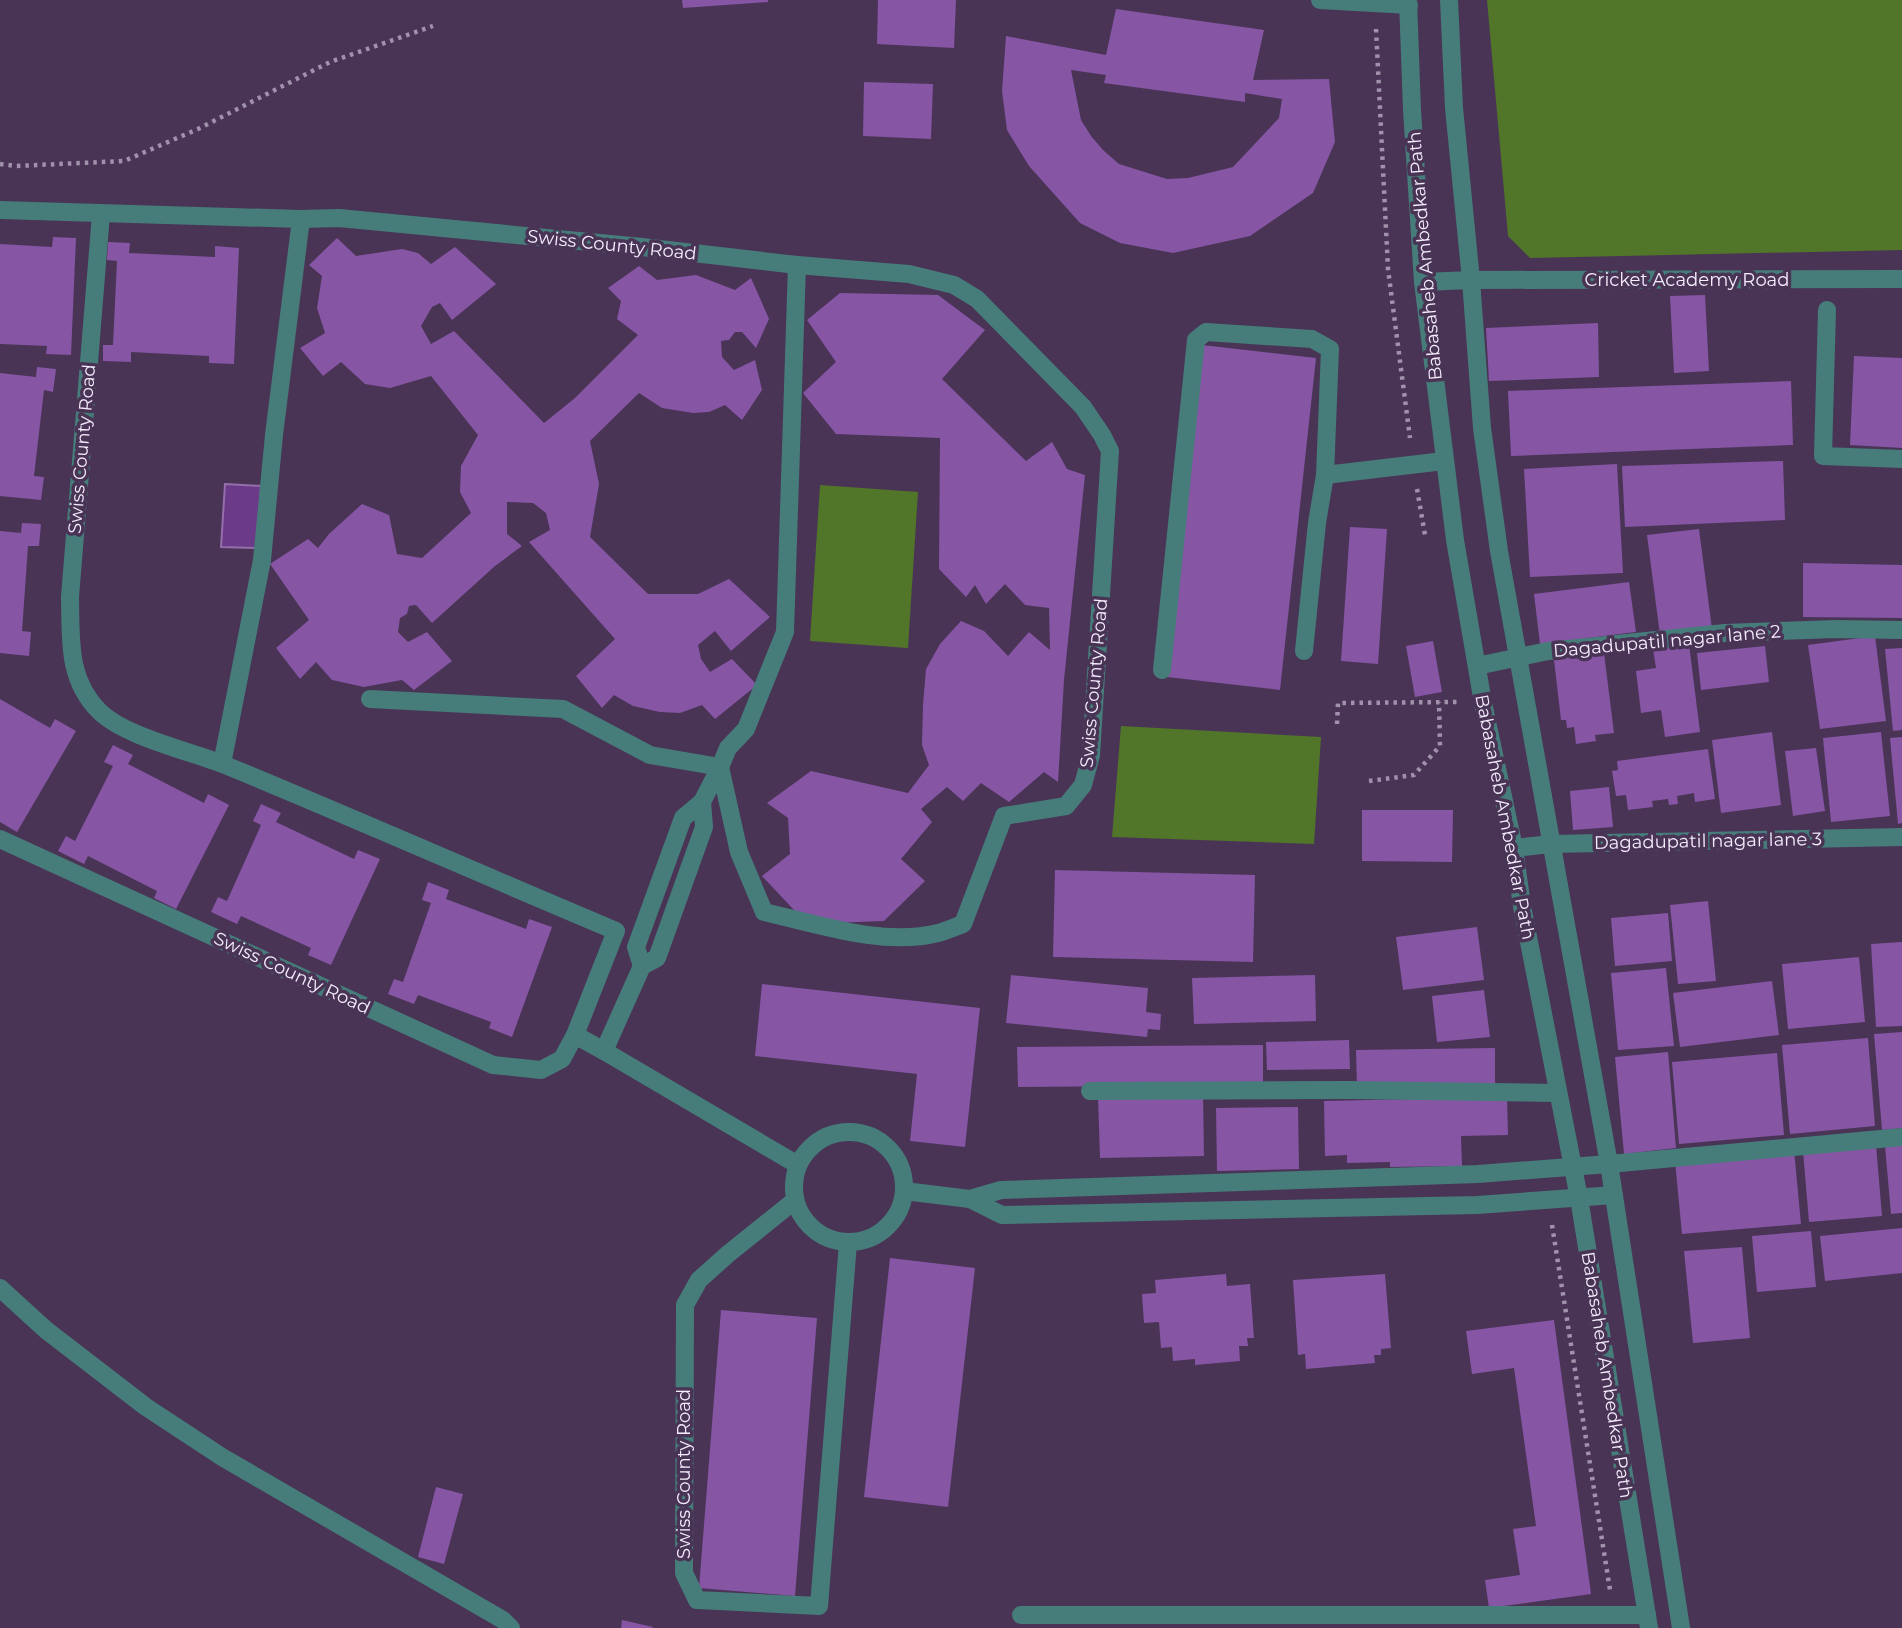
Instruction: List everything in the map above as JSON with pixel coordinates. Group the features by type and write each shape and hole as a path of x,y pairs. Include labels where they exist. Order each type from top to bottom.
{"street":[{"path":"1320,0 1408,3"},
{"name":"Babasaheb Ambedkar Path","path":"1449,0 1454,108 1482,428 1499,551 1609,1164 1681,1628"},
{"name":"Babasaheb Ambedkar Path","path":"1408,3 1423,282 1455,540 1483,703 1514,848 1522,906 1573,1166 1648,1621"},
{"name":"Swiss County Road","path":"0,210 339,218 909,274 954,285 977,299 1083,407 1110,452 1091,755 1083,785 1066,806 1004,816 963,923 938,933 906,937 875,936 764,912 739,852 720,767"},
{"name":"Swiss County Road","path":"0,839 493,1065 541,1070 562,1059 575,1035 616,931 222,764 131,732 100,713 81,689 72,656 70,597 101,214"},
{"path":"222,764 262,560 274,435 301,219"},
{"path":"604,1051 642,966 657,958 704,827 702,802 728,748 746,729 785,632 797,265"},
{"name":"Cricket Academy Road","path":"1423,282 1902,279"},
{"path":"1826,310 1824,456 1902,458"},
{"path":"1161,670 1196,341 1206,332 1312,339 1330,349 1325,475 1317,523 1304,651"},
{"path":"1325,475 1444,461"},
{"name":"Dagadupatil nagar lane 2","path":"1477,666 1548,652 1725,633 1836,629 1902,630"},
{"path":"370,699 563,709 650,755 720,767"},
{"name":"Dagadupatil nagar lane 3","path":"1514,848 1551,844 1902,837"},
{"path":"575,1035 798,1165"},
{"path":"1090,1091 1350,1090 1558,1093"},
{"path":"841,1132 860,1132 878,1139 892,1152 901,1169 904,1191 901,1205 893,1221 881,1233 865,1241 848,1243 830,1240 814,1231 802,1217 794,1201 793,1183 798,1165 808,1149 822,1138 841,1132"},
{"path":"970,1199 1001,1189 1470,1174 1902,1137"},
{"path":"904,1191 970,1199 1002,1214 1477,1205 1614,1195"},
{"name":"Swiss County Road","path":"794,1201 699,1280 685,1305 684,1573 697,1600 819,1606 848,1243"},
{"path":"0,1288 46,1331 146,1407 211,1450 503,1620 510,1628"},
{"path":"1021,1615 1648,1621"}],"path":[{"path":"0,164 16,166 124,162 198,129 330,62 433,26"},
{"path":"1368,781 1414,775 1440,746 1439,702"},
{"path":"1337,724 1338,703 1483,703"}],"green space":[{"path":"1487,0 1902,0 1902,250 1530,258 1508,236"},
{"path":"820,485 918,492 908,648 810,641"},
{"path":"1121,726 1321,737 1314,844 1112,837"}],"shaded area":[{"path":"225,484 261,486 257,548 221,547"}],"building":[{"path":"682,0 768,0 768,2 683,8"},
{"path":"878,0 956,0 954,48 877,44"},
{"path":"1116,9 1264,30 1253,80 1329,79 1335,142 1313,193 1250,236 1173,253 1120,243 1080,223 1029,166 1007,130 1002,91 1006,36 1106,55","holes":["1071,70 1106,75 1104,83 1245,102 1245,93 1282,99 1279,118 1233,167 1188,178 1167,179 1119,164 1103,150 1081,120"]},
{"path":"864,82 933,84 931,139 863,136"},
{"path":"53,237 76,238 71,355 46,354 47,346 0,344 0,244 52,247"},
{"path":"337,238 356,256 402,249 418,253 431,264 455,247 496,284 452,320 440,303 432,307 421,326 431,344 454,331 544,423 575,398 638,335 617,319 621,301 608,288 639,266 657,280 696,275 735,290 751,278 769,319 756,348 742,332 735,332 729,340 721,341 722,357 734,370 755,360 762,390 742,420 725,405 709,412 693,413 662,408 639,393 590,441 599,484 590,537 648,594 698,594 729,579 770,617 731,651 715,631 698,645 701,659 710,672 732,659 757,685 715,719 702,705 680,713 660,712 633,706 614,695 602,708 576,676 615,639 529,542 550,530 546,513 533,503 507,502 507,534 522,546 495,566 432,623 416,605 409,606 407,614 400,618 398,632 408,642 427,632 452,661 414,690 402,680 364,687 332,680 316,662 300,679 276,648 309,620 270,564 308,539 318,548 329,534 362,504 389,515 397,554 422,558 471,513 460,492 461,466 478,435 431,376 390,388 365,384 341,362 323,376 300,348 325,333 317,308 322,276 309,265"},
{"path":"108,242 130,243 129,253 215,257 215,246 239,248 234,364 209,363 209,356 131,352 131,362 103,361 103,345 113,345 117,261 107,260"},
{"path":"840,293 938,295 985,330 942,379 1026,461 1052,442 1067,469 1085,475 1064,680 1058,782 1044,772 1009,802 981,783 963,801 947,787 921,809 932,822 901,859 925,881 884,921 830,923 794,910 762,876 790,854 788,818 767,803 811,771 908,793 929,765 922,745 926,669 940,644 961,621 984,631 1008,656 1029,632 1050,650 1049,608 1025,605 1005,584 986,604 975,585 966,597 939,569 940,438 836,434 803,393 836,362 807,320"},
{"path":"1705,295 1709,371 1674,373 1670,296"},
{"path":"1598,323 1599,377 1489,381 1486,328"},
{"path":"1202,345 1316,358 1280,690 1167,677"},
{"path":"1854,356 1902,358 1902,448 1850,445"},
{"path":"37,367 56,369 53,392 44,390 34,476 44,477 41,500 0,496 0,373 36,377"},
{"path":"1791,381 1793,445 1511,456 1508,391"},
{"path":"1783,461 1785,520 1625,527 1622,466"},
{"path":"1617,464 1623,573 1530,577 1524,469"},
{"path":"22,523 41,524 39,546 28,546 22,631 31,632 29,656 0,653 0,531 21,533"},
{"path":"1350,527 1387,529 1378,664 1341,661"},
{"path":"1699,529 1712,629 1660,635 1647,535"},
{"path":"1803,563 1902,565 1902,618 1803,617"},
{"path":"1629,582 1636,632 1540,644 1534,594"},
{"path":"1875,636 1886,721 1820,729 1808,645"},
{"path":"1433,641 1442,692 1415,697 1406,646"},
{"path":"1689,644 1700,732 1665,737 1661,710 1641,713 1636,671 1656,668 1653,649"},
{"path":"1765,646 1769,682 1701,690 1697,653"},
{"path":"1902,648 1902,730 1893,731 1885,649"},
{"path":"1604,653 1614,733 1595,735 1596,741 1576,744 1574,727 1567,728 1566,720 1561,720 1554,660"},
{"path":"0,699 50,728 55,719 76,731 17,832 0,822"},
{"path":"1772,732 1781,805 1721,813 1712,740"},
{"path":"1881,732 1890,816 1831,822 1823,738"},
{"path":"1902,737 1902,823 1898,824 1890,738"},
{"path":"113,745 133,755 128,764 204,803 208,794 229,805 176,909 154,898 157,891 88,856 84,864 58,851 66,836 75,841 113,766 104,762"},
{"path":"1816,748 1825,811 1793,816 1785,751"},
{"path":"1708,749 1715,799 1695,802 1694,793 1677,796 1678,804 1669,805 1668,799 1652,801 1653,807 1628,810 1626,795 1616,796 1612,771 1618,770 1617,761"},
{"path":"1609,787 1613,827 1573,830 1570,791"},
{"path":"261,804 281,813 276,822 354,859 358,850 380,859 331,965 308,955 311,948 241,916 237,924 211,912 218,897 227,901 261,825 253,821"},
{"path":"1362,810 1453,810 1452,862 1362,861"},
{"path":"1055,870 1255,875 1253,962 1053,957"},
{"path":"428,882 449,890 446,899 526,929 529,919 552,927 512,1037 489,1028 491,1022 418,995 414,1004 388,994 394,979 403,982 431,903 422,900"},
{"path":"1708,901 1716,981 1678,984 1670,905"},
{"path":"1668,913 1672,961 1615,966 1611,918"},
{"path":"1477,927 1484,980 1403,990 1396,937"},
{"path":"1902,942 1902,1026 1876,1027 1871,944"},
{"path":"1859,957 1865,1022 1788,1029 1782,964"},
{"path":"1666,968 1674,1046 1618,1050 1611,973"},
{"path":"1011,975 1148,988 1146,1012 1161,1014 1160,1030 1148,1029 1147,1037 1006,1023"},
{"path":"1315,975 1316,1021 1194,1024 1192,978"},
{"path":"1772,981 1779,1035 1680,1047 1673,993"},
{"path":"762,984 980,1008 965,1147 910,1141 917,1074 755,1056"},
{"path":"1484,990 1490,1037 1437,1042 1432,996"},
{"path":"1902,1032 1902,1128 1882,1130 1874,1034"},
{"path":"1868,1038 1875,1126 1790,1134 1782,1045"},
{"path":"1349,1040 1350,1069 1267,1070 1266,1042"},
{"path":"1263,1045 1263,1085 1018,1087 1017,1047"},
{"path":"1495,1048 1495,1085 1357,1086 1356,1050"},
{"path":"1668,1052 1676,1148 1624,1154 1615,1057"},
{"path":"1777,1053 1784,1135 1679,1144 1672,1062"},
{"path":"1203,1093 1204,1156 1100,1158 1098,1096"},
{"path":"1507,1097 1508,1135 1461,1136 1462,1166 1390,1167 1390,1162 1347,1163 1347,1155 1325,1156 1324,1101"},
{"path":"1298,1107 1299,1169 1217,1171 1216,1108"},
{"path":"1876,1145 1882,1216 1809,1222 1803,1151"},
{"path":"1902,1145 1902,1213 1891,1214 1885,1146"},
{"path":"1794,1150 1801,1224 1682,1234 1675,1161"},
{"path":"1902,1228 1902,1273 1825,1281 1820,1236"},
{"path":"1811,1231 1816,1287 1757,1292 1752,1236"},
{"path":"1742,1247 1750,1338 1693,1343 1684,1251"},
{"path":"890,1258 975,1268 948,1507 864,1497"},
{"path":"1226,1274 1227,1286 1250,1284 1254,1338 1247,1338 1248,1346 1239,1346 1240,1361 1195,1365 1195,1359 1173,1361 1172,1347 1161,1348 1159,1322 1144,1323 1142,1294 1156,1293 1155,1280"},
{"path":"1385,1274 1391,1348 1381,1349 1381,1355 1374,1355 1375,1363 1306,1369 1305,1354 1298,1355 1293,1280"},
{"path":"721,1310 817,1318 795,1596 699,1588"},
{"path":"1554,1320 1591,1594 1489,1608 1485,1580 1520,1575 1513,1529 1536,1526 1514,1368 1472,1374 1466,1331"},
{"path":"436,1487 463,1494 444,1564 418,1557"},
{"path":"622,1620 653,1627 621,1628"}]}
